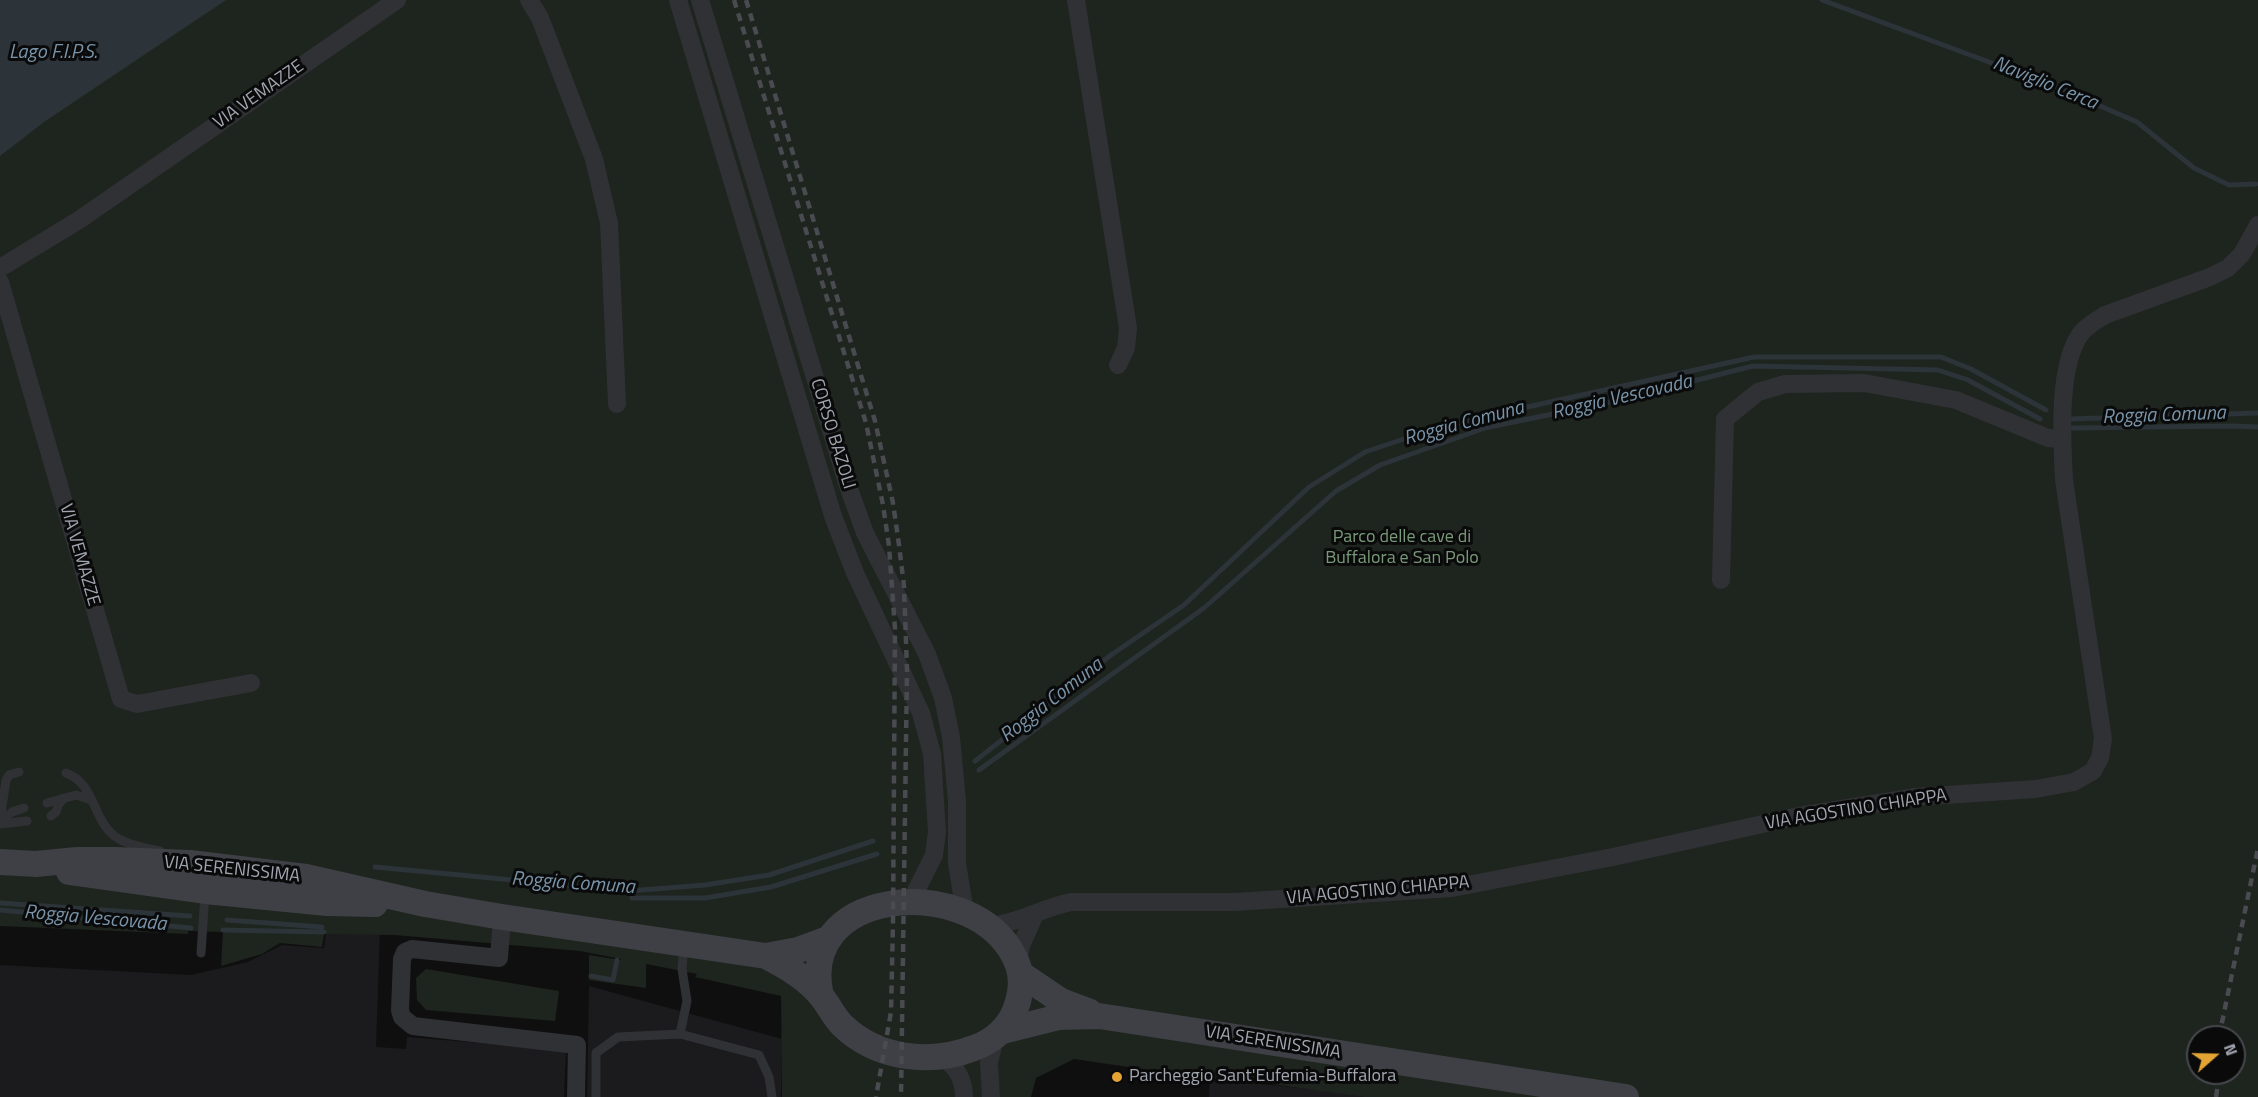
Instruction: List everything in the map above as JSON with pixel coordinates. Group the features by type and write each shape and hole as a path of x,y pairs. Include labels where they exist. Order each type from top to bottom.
{"main road":[{"name":"VIA SERENISSIMA","path":"36,864 77,860 190,863 306,877 426,904 766,956 798,950 828,939"},
{"name":"VIA SERENISSIMA","path":"0,862 36,864 119,881 205,891 327,903 426,904"},
{"path":"205,891 211,880 222,878 280,884 306,877"},
{"name":"VIA SERENISSIMA","path":"821,996 818,967 821,952 828,939 840,927 872,909 911,901 948,906 991,926 1003,939 1019,969 1061,1001 1099,1016"},
{"name":"VIA SERENISSIMA","path":"766,956 796,974 821,996 843,1026 857,1037 907,1056 942,1057 967,1051 999,1034 1059,1017 1099,1016 1624,1097"},
{"path":"999,1034 1012,1018 1018,1004 1019,969"}],"street":[{"name":"VIA VEMAZZE","path":"0,268 79,220 397,0"},
{"path":"530,0 540,18 594,159 609,223 617,404"},
{"name":"CORSO BAZOLI","path":"678,0 833,516 855,573 921,713 932,754 938,832 934,855 911,901"},
{"name":"CORSO BAZOLI","path":"700,0 848,486 865,533 927,654 944,698 951,737 957,801 957,863 965,913"},
{"path":"1076,0 1128,328 1126,348 1118,365"},
{"name":"VIA AGOSTINO CHIAPPA","path":"991,926 1021,920 1047,908 1071,902 1235,902 1452,888 1613,857 1799,816 1916,797 2036,789 2074,782 2093,771 2100,758 2103,739 2064,480 2062,439 2067,369 2082,333 2105,315 2210,277 2228,268 2242,254 2258,225"},
{"name":"VIA VEMAZZE","path":"0,282 121,699 136,704 251,683"},
{"path":"1721,580 1725,420 1758,392 1785,384 1864,383 1956,400 2048,438 2062,439"},
{"path":"1019,969 1021,946 1035,914"},
{"path":"502,917 499,958 412,949 405,952 402,959 400,1010 402,1017 413,1026 577,1045 576,1097"},
{"path":"991,1097 989,1063 999,1034"},
{"path":"942,1057 957,1069 961,1077 964,1097"}],"lane":[{"path":"0,822 6,780 14,772 19,772"},
{"path":"66,773 82,782 106,828 119,839 137,846 169,853 190,863"},
{"path":"47,802 82,796 92,800"},
{"path":"51,816 64,798"},
{"path":"0,822 12,812 24,808"},
{"path":"0,822 27,821"},
{"path":"201,953 205,891"},
{"path":"680,1034 687,1001 682,969 684,944"},
{"path":"596,1097 596,1053 618,1037 680,1034 759,1055 769,1077 772,1097"}],"shaded area":[{"path":"327,925 380,928 376,1047 406,1049 407,1037 566,1050 564,1097 0,1097 0,965 191,975 248,962 282,945 324,948"},
{"path":"589,986 782,1039 781,1097 587,1097"},
{"path":"1210,1079 1321,1090 1366,1097 1209,1097"}],"green space":[{"name":"Parco delle cave di Buffalora e San Polo","path":"0,0 2258,0 2258,1097 1364,1097 1257,1082 1210,1079 1074,1059 1036,1078 1031,1097 782,1097 781,996 695,977 697,974 646,964 646,988 589,980 589,955 621,959 580,951 395,935 324,934 322,947 280,943 262,954 221,966 223,932 188,931 188,934 0,926"},
{"path":"426,969 559,991 555,1021 426,1010 417,1000 416,978"}],"water":[{"name":"Lago F.I.P.S.","path":"0,0 226,0 44,122 0,156"}],"waterway":[{"name":"Naviglio Cerca","path":"1822,0 2059,88 2137,122 2194,168 2229,185 2256,184"},
{"name":"Roggia Comuna","path":"975,761 1111,655 1184,605 1309,487 1365,452 1410,437 1491,415 1754,357 1941,357 1971,369 2046,410"},
{"name":"Roggia Vescovada","path":"979,770 1204,608 1336,491 1380,465 1485,428 1606,403 1753,366 1938,370 1968,380 2040,419"},
{"name":"Roggia Comuna","path":"2069,419 2258,413"},
{"name":"Roggia Vescovada","path":"2072,428 2258,427"},
{"name":"Roggia Comuna","path":"375,867 629,891 705,885 769,875 873,841"},
{"name":"Roggia Vescovada","path":"632,898 705,898 771,887 877,854"},
{"name":"Roggia Comuna","path":"0,903 190,916"},
{"name":"Roggia Vescovada","path":"0,910 191,928"},
{"name":"Roggia Comuna","path":"227,920 322,927"},
{"name":"Roggia Vescovada","path":"223,930 324,932"},
{"name":"Roggia Vescovada","path":"591,976 613,980 617,960"}],"railway":[{"path":"734,0 866,423 889,546 895,629 891,1012 876,1097"},
{"path":"746,0 875,421 893,503 899,545 904,586 907,670 901,1097"},
{"path":"2221,1025 2258,848"},
{"path":"2216,1097 2218,1085"}],"place":[{"name":"Parcheggio Sant'Eufemia-Buffalora","path":"1117,1077"}]}
